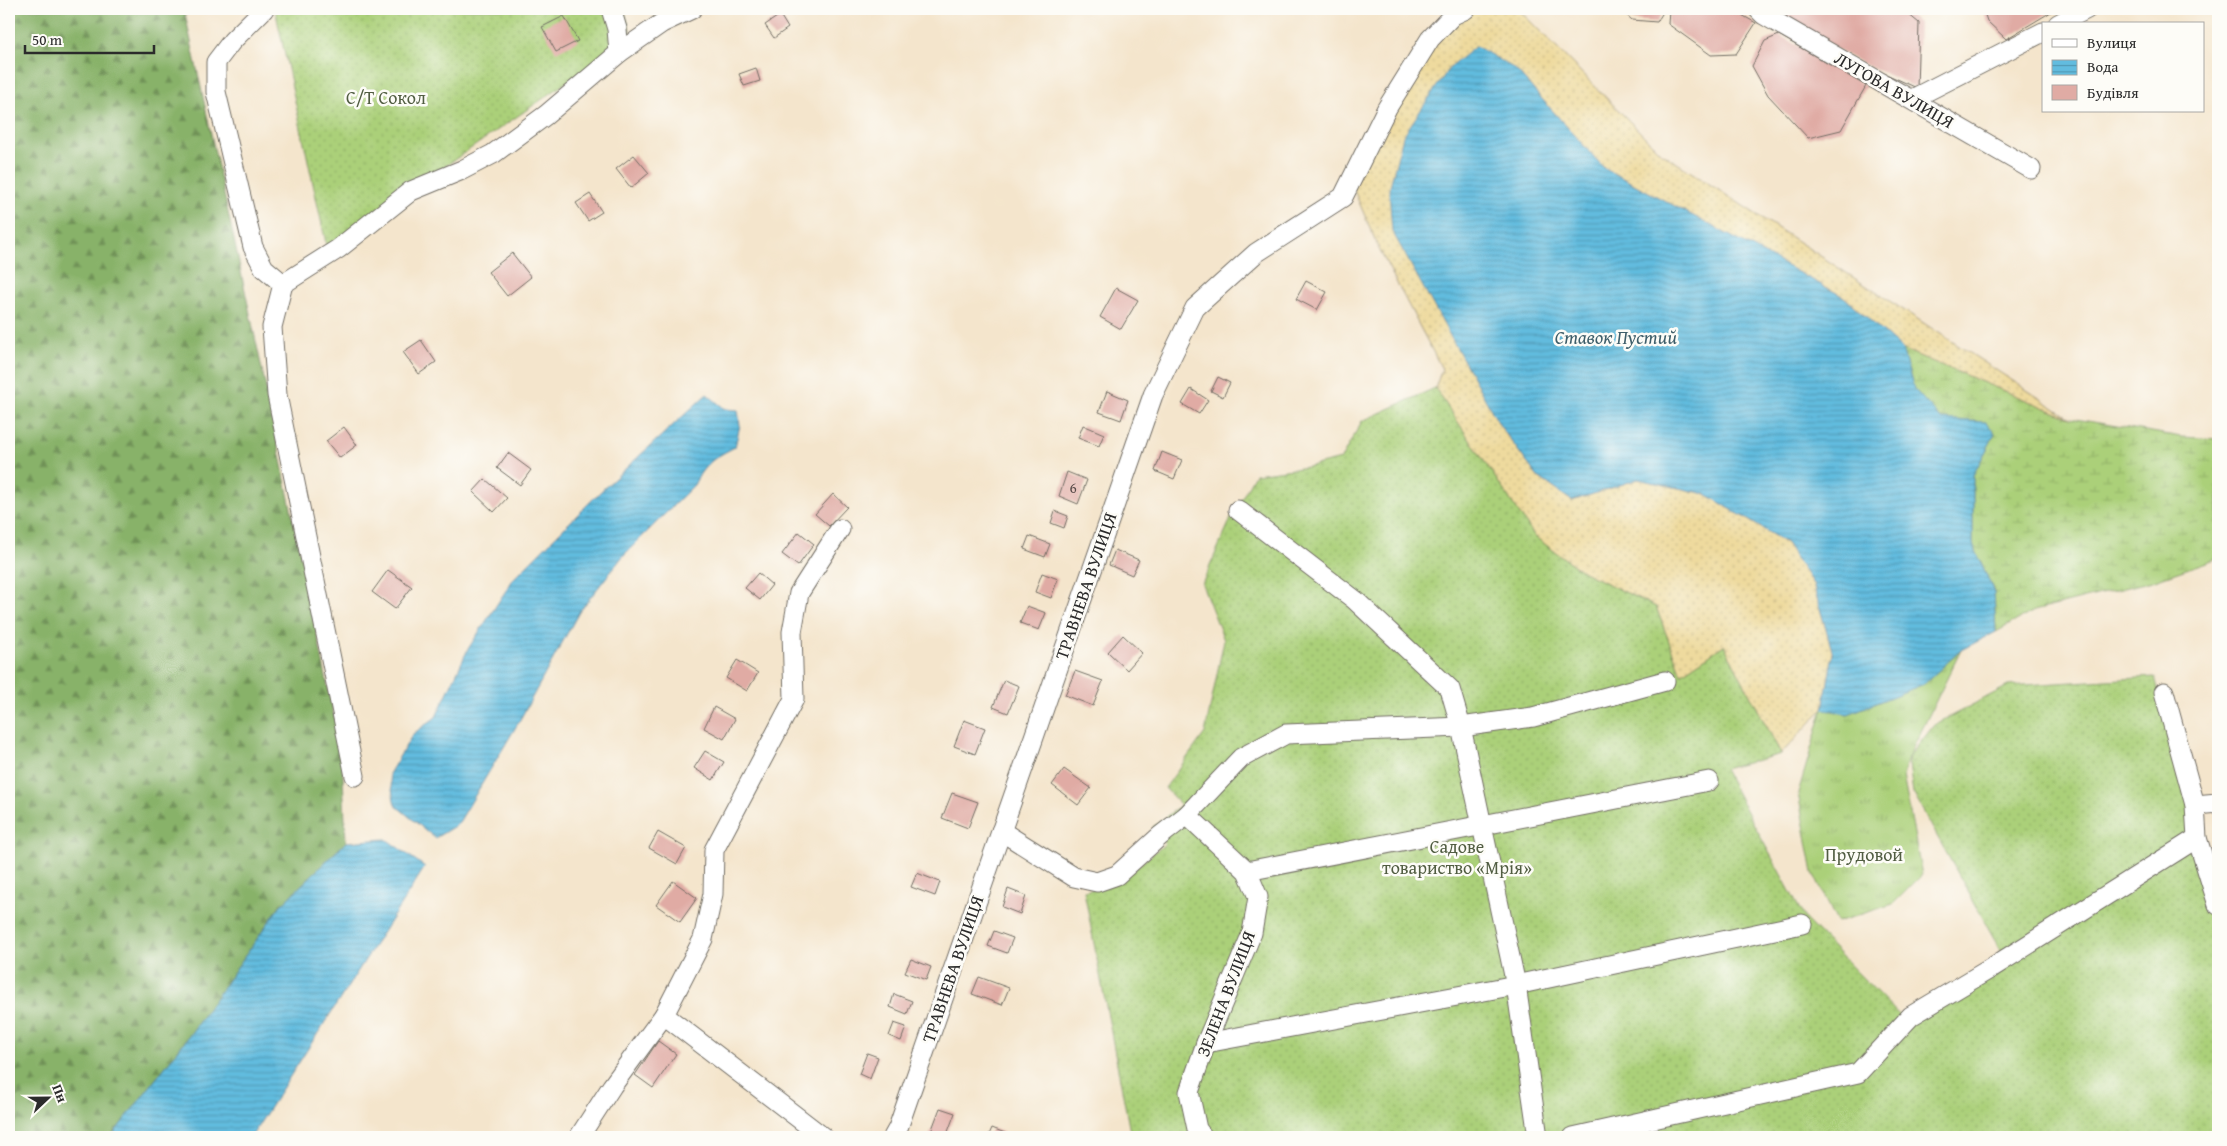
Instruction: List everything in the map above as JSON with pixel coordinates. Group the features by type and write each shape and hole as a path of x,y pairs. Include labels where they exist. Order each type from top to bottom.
{"street":[{"path":"264,9 232,40 216,62 216,92 252,247 264,268 283,284"},
{"path":"611,9 617,29 619,53"},
{"path":"355,776 277,395 272,327 283,284 338,250 411,191 462,170 493,154 546,115 619,53 662,23 692,9"},
{"name":"ТРАВНЕВА ВУЛИЦЯ","path":"893,1137 898,1128 1153,395 1195,308 1256,252 1343,197 1387,108 1430,39 1453,15 1466,9"},
{"name":"ЛУГОВА ВУЛИЦЯ","path":"1758,9 1764,15 2031,169"},
{"path":"2062,22 2087,9"},
{"path":"1912,99 2042,33"},
{"path":"1238,510 1355,600 1450,688 1516,985 1538,1137"},
{"path":"579,1137 612,1086 664,1015 704,939 713,894 714,850 794,699 792,632 799,593 840,529"},
{"path":"1001,830 1074,877 1097,882 1117,875 1187,814 1241,758 1286,734 1460,727 1533,717 1665,681"},
{"path":"2164,692 2195,805 2197,838 2218,905"},
{"path":"1247,871 1709,782"},
{"path":"2195,805 2218,803"},
{"name":"ЗЕЛЕНА ВУЛИЦЯ","path":"1187,814 1247,871 1258,897 1252,933 1206,1043 1189,1092 1197,1128 1203,1137"},
{"path":"1573,1137 1648,1129 1858,1073 1910,1016 1988,970 2197,838"},
{"path":"1206,1043 1516,985 1802,924"},
{"path":"664,1015 823,1137"}],"green space":[{"path":"9,9 184,9 265,383 342,754 346,842 280,906 189,1036 111,1137 9,1137"},
{"name":"С/Т Сокол","path":"275,9 624,9 632,37 327,248"},
{"path":"1902,349 2070,418 2181,437 2218,439 2218,558 2152,581 2034,611 1996,632 1994,592 1973,544 1973,475 1995,434 1985,422 1941,419 1914,389"},
{"name":"Садове товариство «Мрія»","path":"1435,388 1535,537 1583,572 1656,607 1681,674 1724,645 1781,754 1724,769 1805,919 1905,1021 2004,956 1913,793 1908,758 1934,725 2008,686 2155,677 2218,916 2218,1137 1131,1137 1084,891 1115,884 1165,844 1153,827 1181,805 1165,788 1205,733 1224,640 1202,584 1233,514 1255,474 1308,467 1341,459 1362,421"},
{"name":"Прудовой","path":"1961,650 1908,758 1903,776 1922,875 1893,904 1837,922 1813,873 1798,793 1823,709 1848,714 1924,684"}],"sand":[{"path":"1467,9 1518,9 1660,152 2070,418 1902,349 1844,297 1604,168 1515,69 1500,426 1537,476 1572,501 1638,479 1706,494 1786,543 1813,584 1833,654 1823,709 1781,754 1724,645 1681,674 1656,607 1583,572 1535,537 1435,388 1442,369 1379,249 1353,188 1387,108 1453,15"}],"water":[{"name":"Ставок Пустий","path":"1476,46 1515,69 1604,168 1844,297 1902,349 1914,389 1941,419 1986,422 1995,434 1973,475 1973,544 1994,592 1996,632 1961,650 1924,684 1848,714 1823,709 1833,654 1813,584 1786,543 1706,494 1638,479 1572,501 1537,476 1500,426 1392,231 1389,190 1403,136 1450,67"},
{"path":"707,394 725,409 738,410 740,425 735,447 706,466 694,485 623,556 579,612 517,725 458,824 435,838 395,805 389,774 413,734 436,717 468,649 514,578 601,491"},
{"path":"386,839 425,867 251,1137 111,1137 189,1036 280,906 346,842"}],"building":[{"path":"1620,9 1665,9 1657,22 1632,20"},
{"path":"1669,9 1731,9 1756,23 1736,54 1711,55 1668,24"},
{"path":"1776,9 1902,9 1919,23 1917,88 1864,64 1788,24"},
{"path":"1983,9 2056,9 2006,39 1987,21"},
{"path":"780,15 788,28 774,38 765,25"},
{"path":"564,16 578,41 556,52 542,27"},
{"path":"1779,35 1866,86 1841,130 1808,138 1768,95 1752,66 1765,41"},
{"path":"756,68 760,81 744,86 739,74"},
{"path":"634,155 649,173 631,188 616,169"},
{"path":"590,194 602,212 588,221 576,203"},
{"path":"512,253 531,277 507,296 488,272"},
{"path":"1306,281 1327,292 1317,310 1296,299"},
{"path":"1116,288 1138,300 1121,329 1100,317"},
{"path":"421,340 436,362 419,374 403,352"},
{"path":"1218,377 1230,383 1223,397 1211,391"},
{"path":"1191,389 1208,400 1199,414 1182,404"},
{"path":"1107,391 1128,400 1121,420 1099,412"},
{"path":"1083,425 1104,434 1099,446 1078,438"},
{"path":"344,427 357,445 340,458 326,441"},
{"path":"1162,452 1182,460 1174,479 1155,471"},
{"path":"508,453 531,470 520,485 497,468"},
{"path":"1067,472 1087,480 1078,504 1059,496"},
{"path":"485,479 507,498 494,512 473,492"},
{"path":"833,494 847,507 829,526 815,514"},
{"path":"1055,511 1068,516 1064,528 1051,523"},
{"path":"799,532 814,544 798,566 782,554"},
{"path":"1029,536 1050,544 1045,557 1024,549"},
{"path":"1115,550 1139,560 1132,575 1109,565"},
{"path":"388,570 412,587 395,609 372,592"},
{"path":"758,573 772,585 760,600 745,588"},
{"path":"1042,573 1058,579 1051,598 1035,592"},
{"path":"1027,606 1046,613 1039,630 1020,623"},
{"path":"1123,635 1142,653 1127,670 1108,652"},
{"path":"737,660 758,673 747,691 726,678"},
{"path":"1075,671 1103,681 1093,706 1065,695"},
{"path":"1004,680 1019,686 1008,713 993,707"},
{"path":"714,707 735,719 724,739 704,728"},
{"path":"964,720 985,728 975,754 954,746"},
{"path":"705,751 724,762 713,780 694,768"},
{"path":"1064,769 1091,788 1078,805 1052,785"},
{"path":"952,793 978,802 968,828 942,818"},
{"path":"658,832 686,848 677,864 649,848"},
{"path":"917,873 940,882 935,896 911,887"},
{"path":"673,881 697,898 680,922 656,905"},
{"path":"1008,889 1026,896 1020,914 1002,907"},
{"path":"994,931 1013,938 1007,953 988,946"},
{"path":"911,959 931,967 926,980 905,972"},
{"path":"979,977 1009,988 1002,1005 972,994"},
{"path":"894,994 912,1001 907,1014 890,1007"},
{"path":"894,1023 906,1027 901,1041 889,1036"},
{"path":"658,1041 676,1054 653,1088 635,1075"},
{"path":"867,1053 878,1057 870,1079 859,1074"},
{"path":"940,1108 955,1113 946,1137 929,1137"},
{"path":"992,1128 1005,1133 1003,1137 988,1137"}]}
